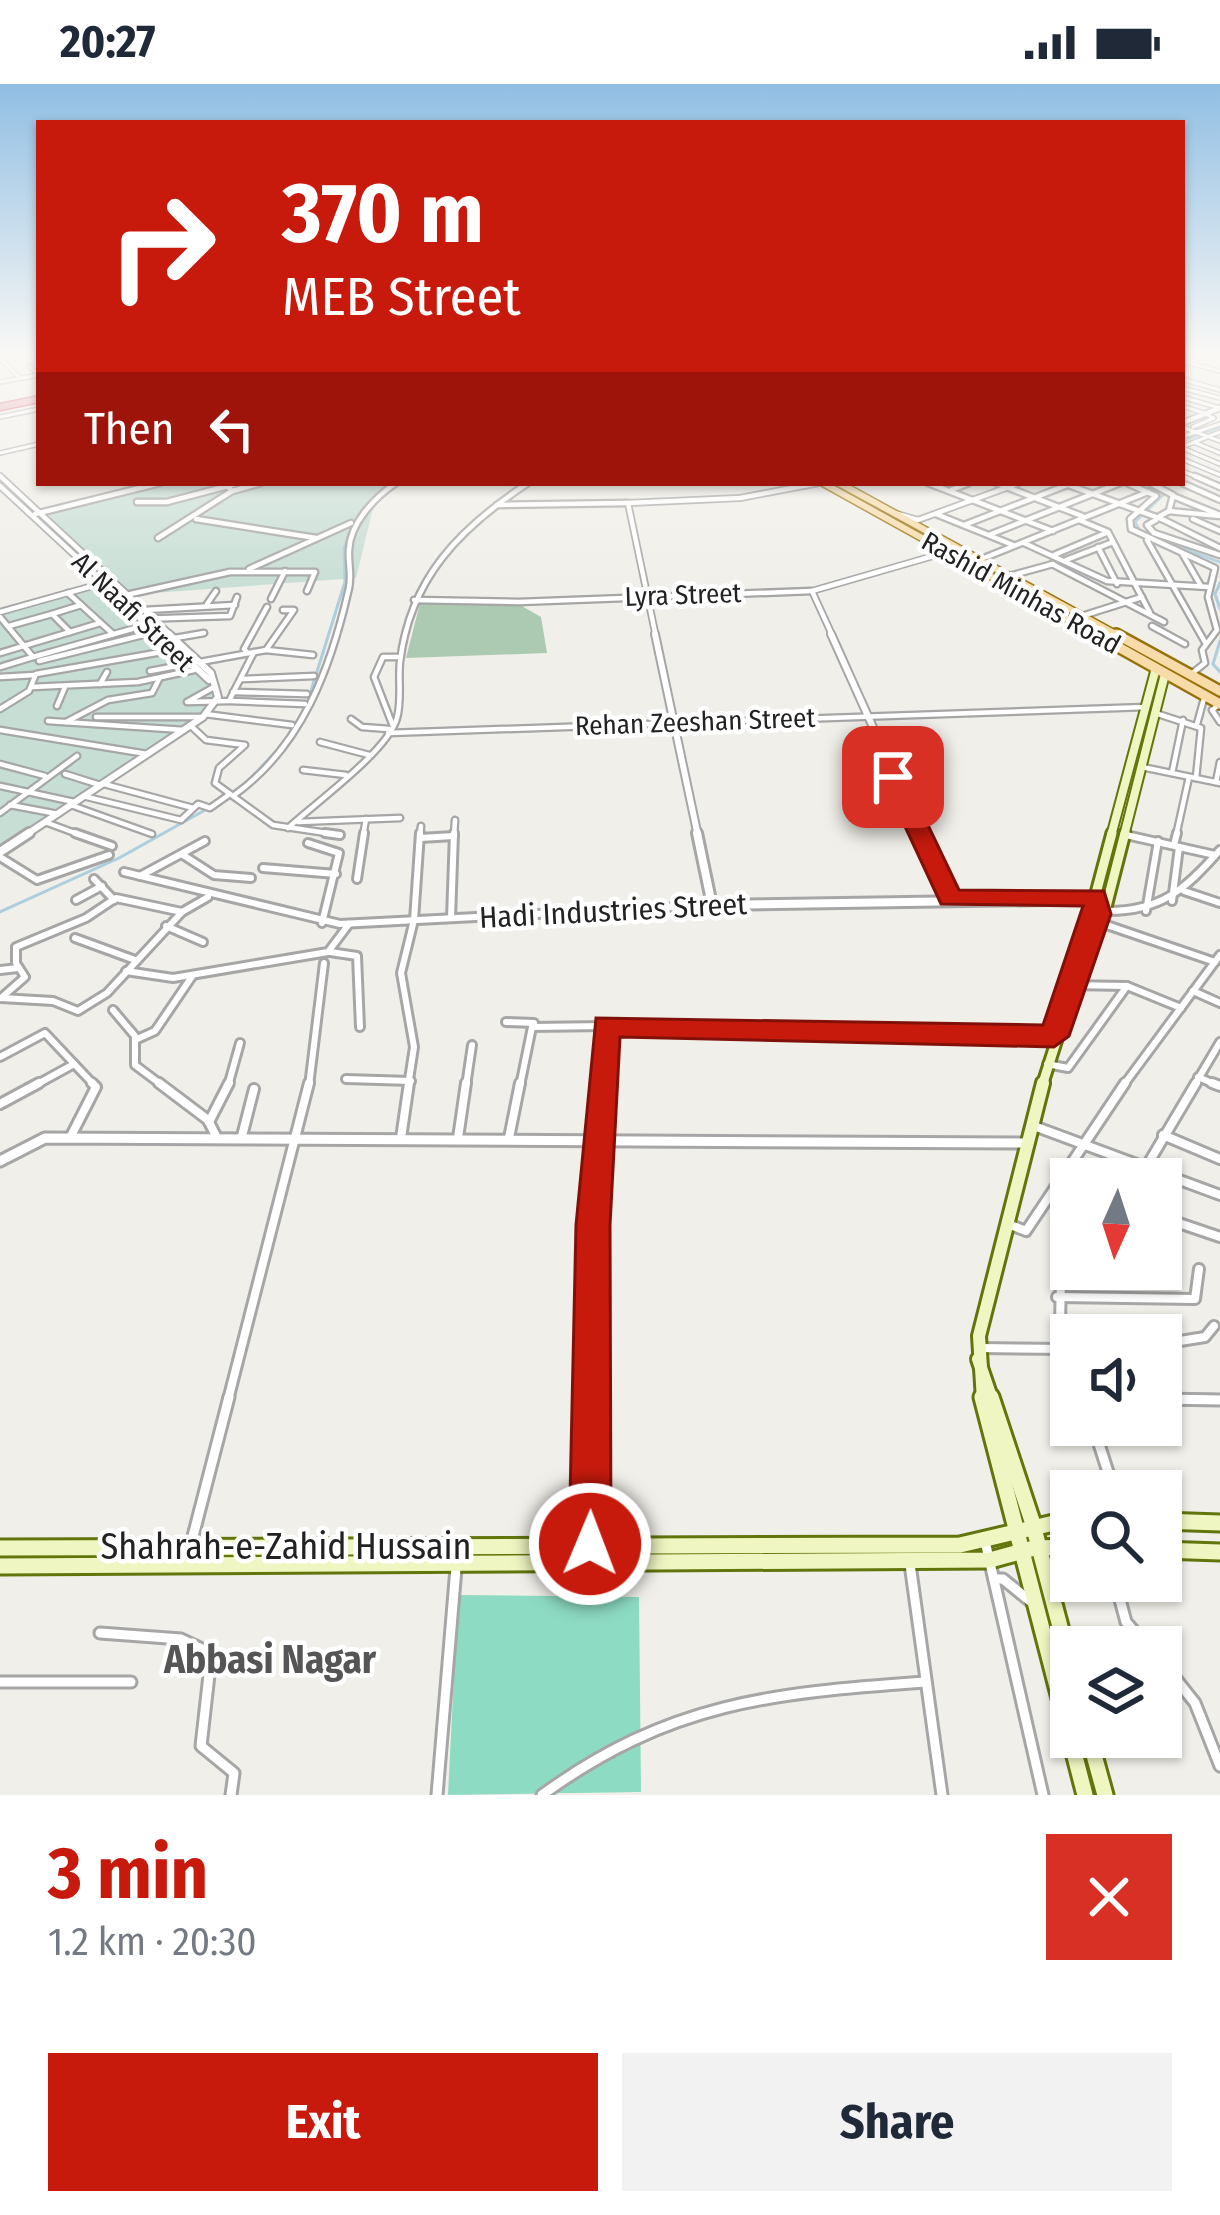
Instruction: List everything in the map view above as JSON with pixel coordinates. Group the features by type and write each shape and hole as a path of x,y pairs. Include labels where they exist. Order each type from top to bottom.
{"main road":[{"name":"Rashid Minhas Road","path":"826,486 947,552 989,565 1008,581 1022,583 1220,691"},
{"name":"Rashid Minhas Road","path":"844,486 1220,704"},
{"path":"1099,915 1095,897 1161,671"},
{"path":"1057,1626 1031,1550 1016,1526 992,1446 979,1353 1004,1223 1046,1064 1069,985 1108,899 1142,767 1150,710"},
{"path":"979,1353 1032,1521 1039,1607 1085,1795"},
{"name":"Shahrah-e-Zahid Hussain","path":"0,1566 590,1544 985,1541 1016,1526 1050,1521"},
{"path":"1182,1522 1220,1523"},
{"name":"Shahrah-e-Zahid Hussain","path":"0,1548 457,1564 990,1560 1050,1549"},
{"path":"1182,1551 1220,1552"},
{"path":"1095,1758 1105,1795"}],"street":[{"path":"1185,446 1199,433"},
{"path":"1194,442 1220,453"},
{"path":"0,453 36,445"},
{"path":"1185,449 1220,464"},
{"path":"1185,460 1219,474"},
{"path":"1185,472 1220,487"},
{"path":"1185,482 1219,474"},
{"name":"Al Naafi Street","path":"0,476 200,662 211,673 212,684"},
{"path":"1185,484 1220,500"},
{"name":"Al Naafi Street","path":"0,486 212,684"},
{"path":"29,515 148,486"},
{"path":"65,774 193,808 210,808 232,795 299,731 323,678 349,588 350,540 381,492 391,486"},
{"path":"292,825 390,729 414,600 442,553 524,486"},
{"path":"494,506 740,498 805,486"},
{"path":"936,486 1053,531"},
{"path":"948,491 961,486"},
{"path":"964,525 1060,486"},
{"path":"1070,486 1157,518 1219,549"},
{"path":"1076,488 1081,486"},
{"path":"989,535 1115,486"},
{"path":"1134,486 1156,496 1128,524 1147,539 1214,565 1205,587"},
{"path":"1160,486 1168,486"},
{"path":"137,502 167,502 228,487"},
{"path":"158,538 196,519 228,487"},
{"path":"894,513 918,520 1007,487 1108,532 1151,614"},
{"path":"1164,487 1173,496 1220,515"},
{"path":"978,564 1152,491"},
{"path":"1169,511 1173,496"},
{"path":"628,502 712,905"},
{"path":"1219,549 1154,533 1147,525 1169,511 1220,515"},
{"path":"935,514 1016,546"},
{"path":"196,519 316,538"},
{"path":"1193,519 1220,531"},
{"path":"245,571 351,523"},
{"path":"1054,555 1108,532"},
{"path":"1147,539 1206,644"},
{"path":"1008,581 1113,542"},
{"path":"1024,543 1117,584 1205,587"},
{"path":"1098,548 1117,584"},
{"path":"1181,551 1205,587 1216,630 1206,644 1204,663 1190,674"},
{"name":"Lyra Street","path":"414,600 519,602 812,591 947,552"},
{"path":"1052,564 1151,614 1164,622 1152,626 1185,644"},
{"path":"117,597 245,571 315,572 307,591"},
{"path":"272,599 285,571"},
{"path":"3,620 110,581"},
{"path":"207,604 216,591"},
{"path":"812,591 950,898"},
{"path":"68,593 112,634"},
{"path":"36,659 152,616 230,616 237,597"},
{"path":"1082,616 1142,597"},
{"path":"3,620 81,605"},
{"path":"144,610 236,605"},
{"path":"251,653 244,649 267,608"},
{"path":"266,650 294,610 283,610"},
{"path":"52,614 70,632"},
{"path":"3,620 36,659"},
{"path":"0,653 100,623"},
{"path":"0,667 155,632"},
{"path":"175,638 204,633"},
{"path":"0,638 15,634"},
{"path":"0,677 172,650"},
{"path":"200,662 266,650 313,655"},
{"path":"229,701 251,653"},
{"path":"390,729 374,677 383,657 401,657"},
{"path":"150,671 187,664"},
{"path":"0,710 32,687 159,679 194,670"},
{"path":"100,685 107,672"},
{"path":"32,687 36,674"},
{"path":"241,679 314,676"},
{"path":"66,722 108,700 152,693 159,679"},
{"path":"109,855 37,880 0,855 204,716 214,704 212,684"},
{"path":"212,684 187,702 304,704"},
{"path":"57,706 65,686"},
{"path":"233,692 308,694"},
{"path":"1172,901 1177,846 1203,732 1197,724 1205,695"},
{"path":"1220,704 1212,710 1220,722"},
{"name":"Rehan Zeeshan Street","path":"351,718 362,727 390,729 1150,710 1197,724"},
{"path":"96,717 204,716 292,725"},
{"path":"1172,773 1183,720"},
{"path":"48,722 187,727 206,740 245,745 219,768 214,783 273,825 400,818"},
{"path":"0,730 147,754"},
{"path":"320,742 369,754"},
{"path":"0,814 77,756"},
{"path":"1142,767 1218,783 1220,762"},
{"path":"0,764 46,776"},
{"path":"303,770 346,775"},
{"path":"0,786 73,803 152,834"},
{"path":"83,796 181,820 193,808"},
{"path":"10,805 58,814"},
{"path":"357,880 366,819"},
{"path":"451,918 455,820"},
{"path":"45,823 112,846"},
{"path":"292,825 340,835"},
{"path":"401,1138 414,1047 401,973 414,920 421,826"},
{"path":"1126,835 1218,853"},
{"path":"420,838 454,836"},
{"path":"1145,911 1158,841"},
{"path":"137,878 205,842"},
{"path":"308,843 339,853 322,923"},
{"path":"1099,915 1145,911 1172,901 1218,853"},
{"path":"182,854 214,875 250,878"},
{"path":"263,868 336,874"},
{"name":"Hadi Industries Street","path":"124,872 208,897 322,923 350,924 712,905 1108,899"},
{"path":"94,879 114,900"},
{"path":"76,900 102,886"},
{"path":"1184,891 1220,903"},
{"path":"89,893 105,905"},
{"path":"1,998 53,1001 76,1012 102,997 182,912 208,897"},
{"path":"1,998 25,976 14,948 114,900 182,912"},
{"path":"1004,1223 1026,1231 1079,1145 1218,958 1099,915"},
{"path":"330,952 350,924"},
{"path":"166,926 203,942"},
{"path":"75,938 135,960"},
{"path":"126,971 159,977 193,975 330,952 357,956 360,1027"},
{"path":"188,1556 313,1069 324,963"},
{"path":"0,970 18,968"},
{"path":"135,1040 155,1031 193,975"},
{"path":"1069,985 1127,986 1181,1008"},
{"path":"1046,1064 1068,1068 1127,986"},
{"path":"1193,991 1220,1003"},
{"path":"113,1010 135,1040 135,1065 209,1122 216,1136"},
{"path":"506,1022 1054,1036"},
{"path":"509,1138 529,1033 537,1023"},
{"path":"590,1544 597,1140 606,1026"},
{"path":"0,1057 45,1033 96,1087 70,1138"},
{"path":"1152,1158 1220,1042"},
{"path":"209,1122 223,1102 240,1043"},
{"path":"458,1138 472,1045"},
{"path":"0,1104 74,1064"},
{"path":"1198,1077 1220,1086"},
{"path":"346,1079 411,1081"},
{"path":"242,1136 254,1089"},
{"path":"1030,1125 1116,1158"},
{"path":"1162,1134 1220,1159"},
{"path":"0,1161 45,1138 1025,1143"},
{"path":"1182,1181 1220,1195"},
{"path":"1182,1224 1220,1238"},
{"path":"1058,1297 1196,1299 1199,1269"},
{"path":"1059,1290 1062,1314"},
{"path":"1182,1341 1205,1337 1214,1326"},
{"path":"979,1353 1050,1350"},
{"path":"1182,1399 1220,1400"},
{"path":"985,1541 1043,1795"},
{"path":"909,1560 942,1795"},
{"path":"437,1795 457,1564"},
{"path":"994,1579 1003,1579 1039,1607"},
{"path":"100,1633 181,1639 204,1650 209,1675 201,1745 234,1774 231,1795"},
{"path":"0,1682 131,1682"},
{"path":"542,1795 578,1766 686,1712 792,1693 925,1682"},
{"path":"1182,1686 1196,1703 1220,1766"}],"green space":[{"path":"148,486 394,486 376,496 356,578 126,595 39,513"},
{"path":"101,584 214,687 221,704 0,846 0,612"},
{"path":"420,603 520,605 541,617 547,653 406,658"},
{"path":"458,1595 639,1597 641,1792 448,1795"}],"waterway":[{"path":"1185,440 1206,433"},
{"path":"366,507 386,486"},
{"path":"1140,531 1135,522 1164,494 1145,486"},
{"path":"305,710 345,582 344,548 354,525"},
{"path":"1165,542 1220,562"},
{"path":"1220,583 1215,594 1220,609"},
{"path":"1220,641 1213,664 1220,672"},
{"path":"249,780 280,747"},
{"path":"0,912 119,858 207,809"}],"district":[{"name":"Abbasi Nagar","path":"270,1659"}],"route":[{"path":"590,1544 593,1225 606,1026 639,1022 1054,1036 1097,914 1095,897 950,898 893,777"}]}
